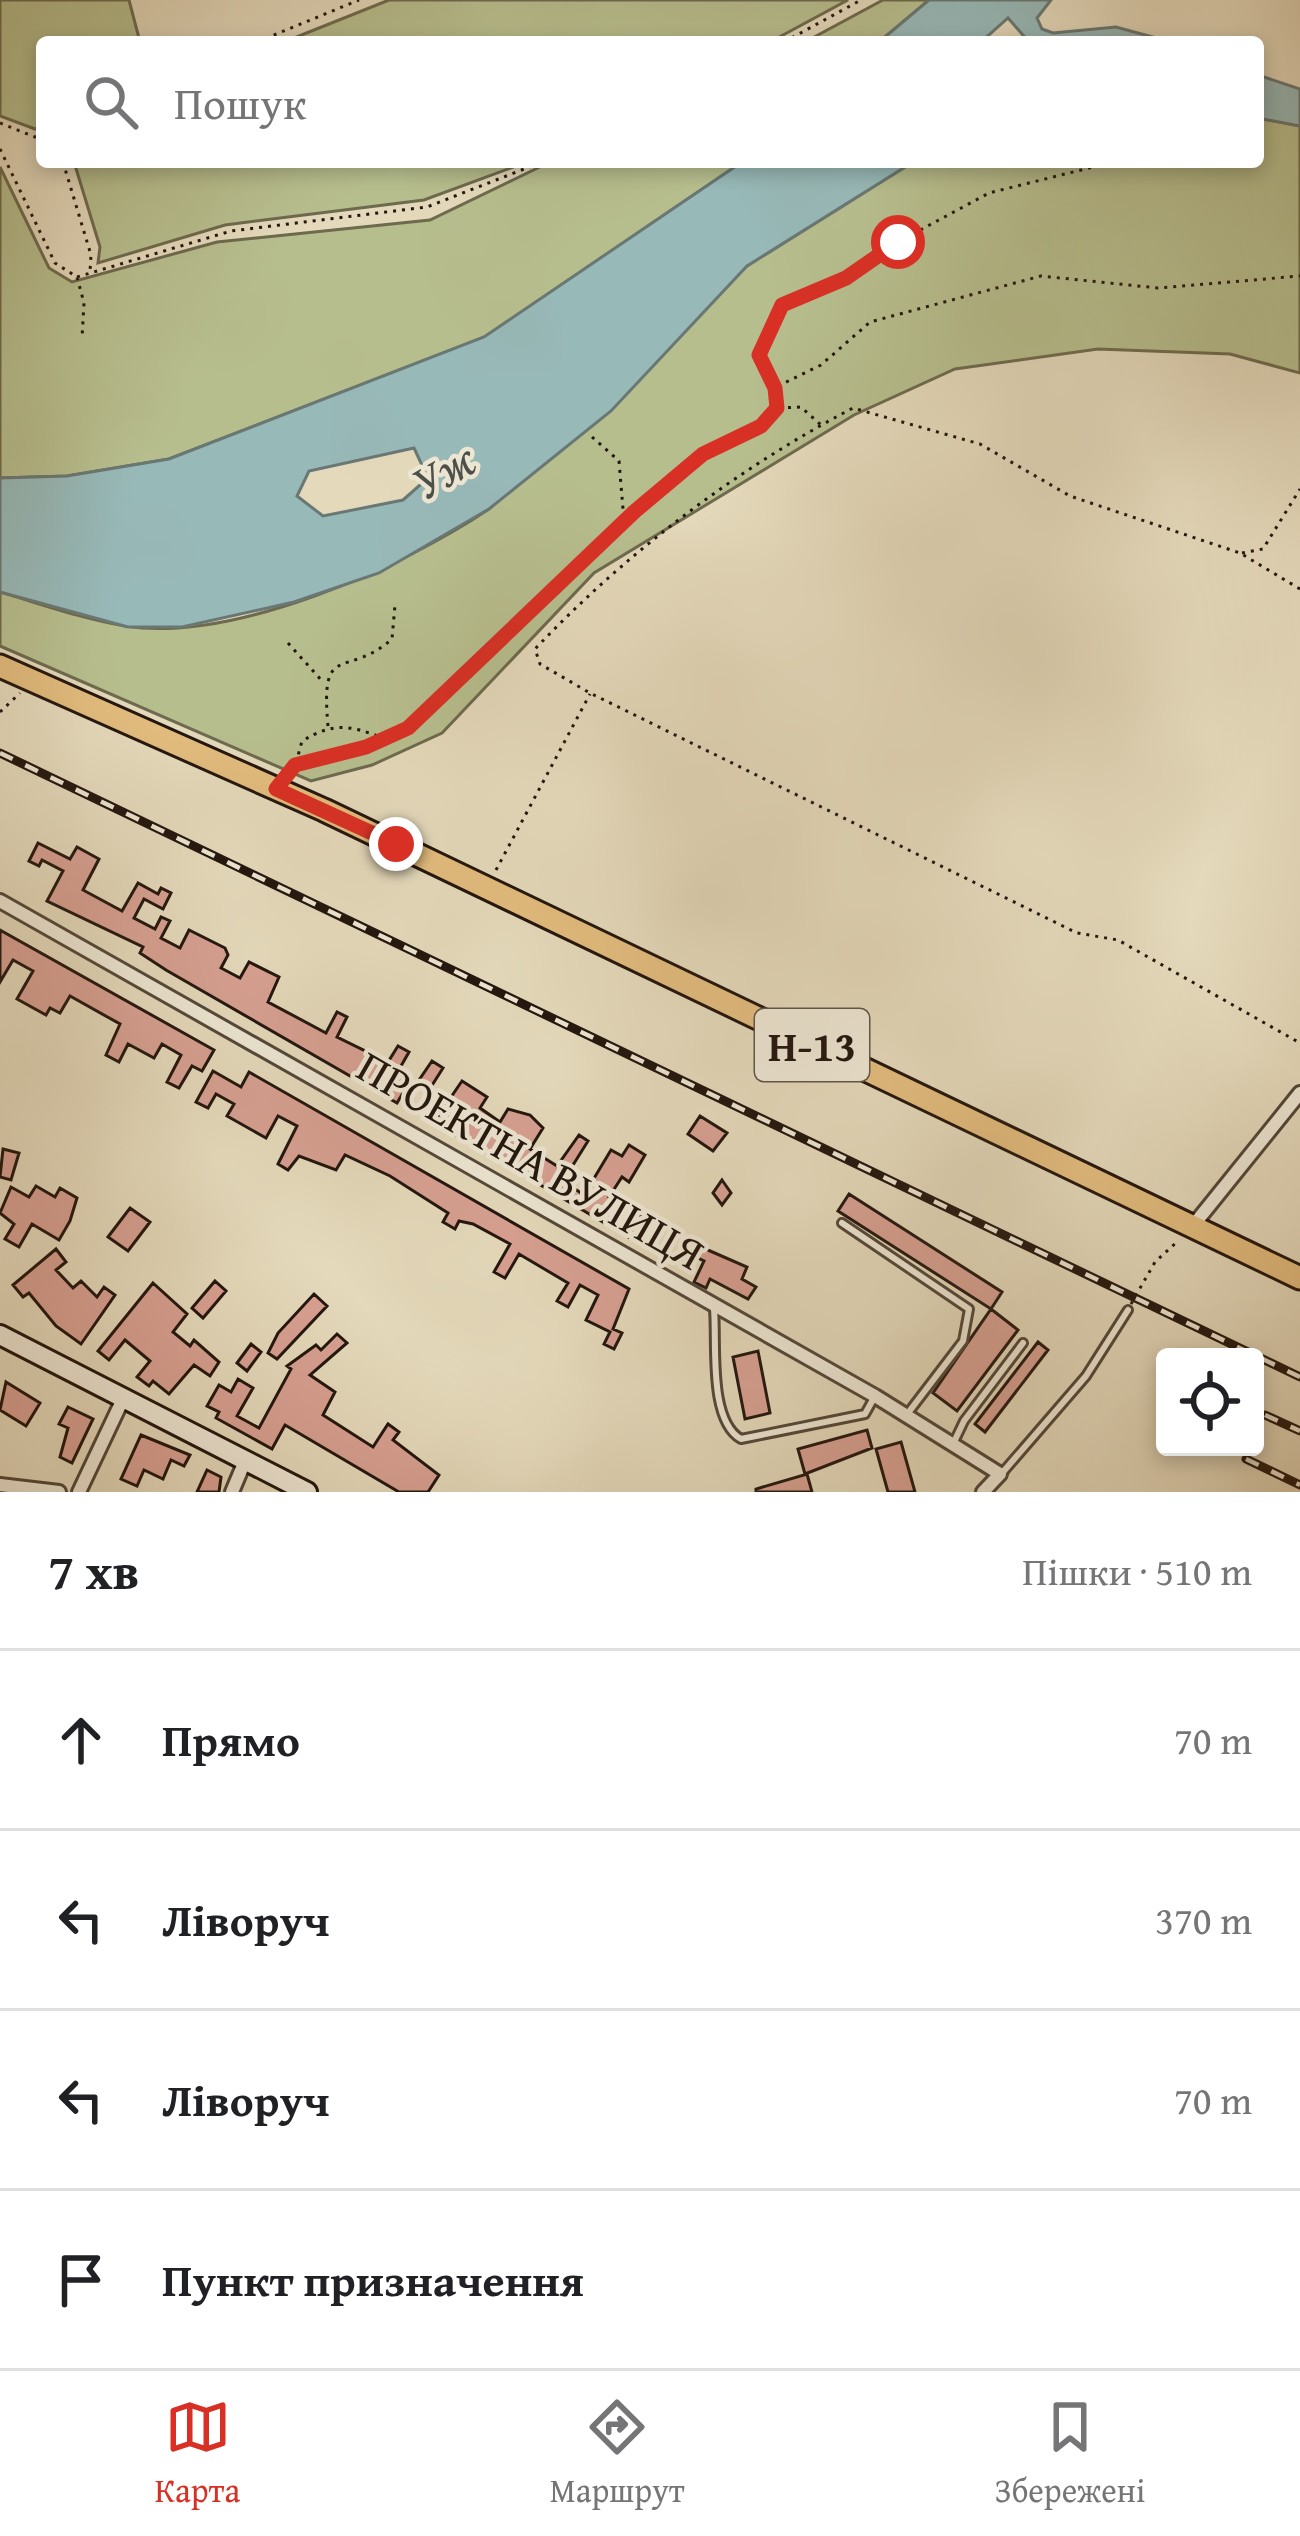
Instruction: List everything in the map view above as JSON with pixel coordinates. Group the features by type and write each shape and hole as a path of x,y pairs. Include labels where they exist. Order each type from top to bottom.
{"main road":[{"name":"Н-13","path":"0,666 276,789 1300,1278"},
{"path":"0,1335 307,1492"}],"street":[{"name":"ПРОЕКТНА ВУЛИЦЯ","path":"0,901 874,1396 1000,1474"},
{"path":"1192,1227 1300,1094"},
{"path":"79,1492 123,1399"},
{"path":"232,1492 245,1461"},
{"path":"983,1492 1000,1474"},
{"path":"0,1485 58,1492"}],"lane":[{"path":"842,1222 969,1309 963,1340 906,1416"},
{"path":"713,1306 722,1406 733,1434 750,1441 865,1414 874,1396"},
{"path":"1000,1474 1086,1376 1128,1310"},
{"path":"953,1445 964,1421 1023,1343"}],"path":[{"path":"272,36 359,0"},
{"path":"795,36 861,0"},
{"path":"0,123 36,136"},
{"path":"0,149 55,262 77,277 84,303 82,338"},
{"path":"65,168 91,255 89,273"},
{"path":"77,277 231,231 427,207 527,168"},
{"path":"777,408 775,388 759,355 782,305 846,278 898,242 989,193 1089,168"},
{"path":"775,388 821,365 870,322 1041,276 1158,288 1300,276"},
{"path":"295,765 408,728 703,454 761,426 777,408 801,407 821,425"},
{"path":"1300,589 1240,554 1070,496 980,444 885,412 853,408 821,425 604,576 535,649 540,664 590,693 1077,933 1118,940 1300,1043"},
{"path":"592,436 619,461 624,523"},
{"path":"1240,554 1263,549 1300,490"},
{"path":"324,683 334,667 392,639 395,605"},
{"path":"288,643 324,683 328,725"},
{"path":"0,712 33,680"},
{"path":"486,888 590,693"},
{"path":"276,789 295,765 302,741 328,725 348,724 385,738"},
{"path":"1128,1310 1155,1262 1192,1227"}],"green space":[{"path":"0,0 129,0 138,36 36,36 36,128 0,116"},
{"path":"389,0 848,0 781,36 299,36"},
{"path":"883,0 929,0 886,36 816,36"},
{"path":"1264,119 1300,126 1300,373 1230,354 1098,349 955,369 854,415 594,573 442,733 372,765 311,781 0,646 0,592 109,623 168,628 264,612 410,555 489,509 747,266 903,168 1264,168"},
{"path":"0,167 49,268 72,282 217,242 430,220 538,168 733,168 485,337 169,459 67,476 0,478"},
{"path":"76,168 511,168 424,200 225,225 98,263 100,247"}],"water":[{"path":"929,0 1051,0 1037,18 1042,29 1053,33 1116,27 1149,36 1024,36 1008,18 988,36 886,36"},
{"path":"1264,77 1300,89 1300,126 1264,119"},
{"name":"Уж","path":"733,168 903,168 747,266 611,411 489,509 379,573 294,602 182,627 128,627 0,592 0,478 67,476 169,459 484,337","holes":["414,448 428,478 403,500 323,516 297,496 309,471"]}],"building":[{"path":"38,843 70,859 77,847 99,859 83,890 122,911 138,883 158,894 161,888 171,893 163,909 144,899 134,918 155,929 161,917 170,921 161,938 180,948 189,930 225,948 228,955 221,968 240,978 249,962 279,977 268,1002 326,1033 337,1012 347,1017 337,1037 388,1062 398,1046 409,1052 397,1073 410,1081 397,1103 166,970 140,953 143,947 47,901 63,871 42,860 39,866 29,861"},
{"path":"0,930 214,1050 202,1071 192,1066 179,1088 167,1082 181,1055 162,1044 154,1058 128,1044 119,1062 106,1055 120,1024 70,996 60,1013 50,1008 46,1015 17,999 33,971 13,960 0,982"},
{"path":"432,1061 443,1068 429,1090 417,1083"},
{"path":"213,1071 241,1087 249,1072 629,1289 613,1329 622,1333 614,1349 604,1344 610,1332 586,1320 598,1295 580,1285 568,1307 557,1301 568,1283 519,1254 505,1278 494,1272 510,1244 473,1224 459,1221 455,1229 443,1222 448,1213 390,1176 345,1155 336,1170 299,1156 288,1170 278,1164 297,1126 278,1116 266,1138 227,1116 234,1104 216,1094 208,1108 196,1102"},
{"path":"462,1081 487,1097 480,1108 500,1122 508,1109 530,1115 543,1128 530,1149 557,1166 579,1135 588,1141 563,1181 584,1195 611,1150 622,1156 629,1145 645,1155 629,1182 622,1177 609,1197 640,1216 628,1237 434,1122"},
{"path":"700,1116 727,1133 713,1151 688,1134"},
{"path":"3,1149 19,1153 11,1180 0,1177"},
{"path":"722,1180 731,1193 722,1205 713,1193"},
{"path":"36,1186 55,1197 60,1188 77,1198 59,1240 32,1224 19,1247 5,1239 14,1224 0,1213 11,1187 29,1197"},
{"path":"849,1194 1002,1292 991,1309 838,1211"},
{"path":"130,1208 150,1222 128,1251 108,1237"},
{"path":"701,1247 747,1267 742,1279 756,1287 748,1299 710,1279 706,1288 694,1282 704,1261 696,1257"},
{"path":"56,1249 66,1262 56,1270 73,1288 81,1281 97,1297 104,1287 115,1295 81,1344 56,1326 29,1293 23,1297 13,1285"},
{"path":"215,1281 226,1291 203,1318 192,1308"},
{"path":"153,1283 187,1314 173,1332 190,1346 194,1340 219,1362 210,1376 194,1365 169,1394 153,1381 149,1386 137,1377 150,1361 125,1340 109,1360 98,1351"},
{"path":"314,1294 327,1306 277,1359 268,1353 278,1333"},
{"path":"991,1309 1018,1330 957,1411 933,1393"},
{"path":"337,1334 347,1343 310,1375 335,1392 323,1415 373,1447 388,1424 399,1432 393,1440 439,1475 428,1492 399,1492 285,1425 272,1449 216,1418 219,1412 207,1406 219,1385 231,1392 238,1379 253,1388 237,1416 259,1428 291,1369 287,1366 316,1345 321,1350"},
{"path":"1038,1342 1048,1350 985,1432 975,1424"},
{"path":"251,1344 261,1352 247,1371 237,1363"},
{"path":"758,1351 770,1413 745,1419 733,1357"},
{"path":"6,1382 40,1403 26,1426 0,1410"},
{"path":"68,1407 93,1419 72,1463 60,1457 68,1428 59,1424"},
{"path":"867,1430 872,1448 805,1474 798,1449"},
{"path":"141,1435 190,1455 184,1466 171,1460 163,1479 144,1470 137,1486 121,1479"},
{"path":"901,1442 915,1492 888,1492 876,1449"},
{"path":"207,1470 221,1477 219,1492 197,1492"},
{"path":"807,1474 812,1492 756,1492 756,1489"}],"railway":[{"path":"0,753 1300,1377"},
{"path":"1265,1415 1300,1431"},
{"path":"1246,1459 1300,1485"}],"route":[{"path":"396,844 276,789 295,765 366,747 408,728 470,675 634,512 703,454 761,426 777,408 775,388 759,355 782,305 846,278 898,242"}]}
